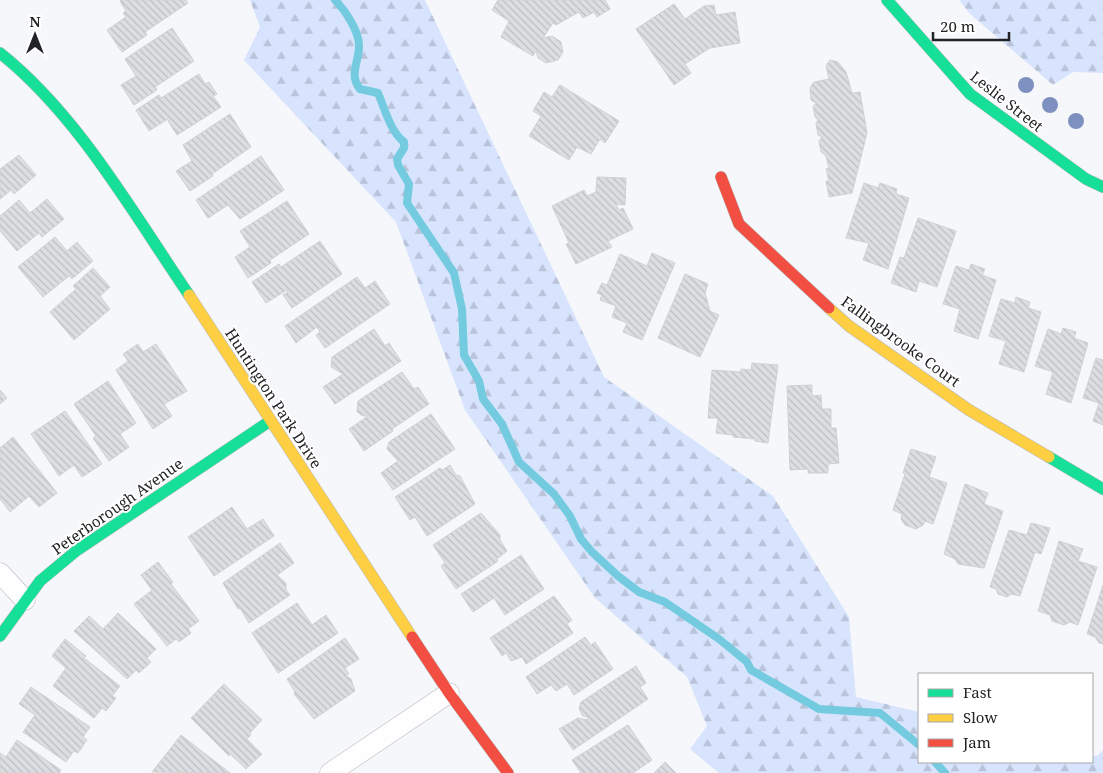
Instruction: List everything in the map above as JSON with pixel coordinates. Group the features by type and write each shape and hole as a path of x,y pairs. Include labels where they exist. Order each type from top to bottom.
{"street":[{"name":"Leslie Street","path":"887,0 970,94 1086,179 1103,187"},
{"name":"Huntington Park Drive","path":"0,53 28,75 72,125 158,254 203,316 449,693 508,773"},
{"name":"Fallingbrooke Court","path":"721,176 739,224 849,326 969,410 1103,489"},
{"name":"Peterborough Avenue","path":"0,636 40,581 76,551 270,421"},
{"path":"0,573 25,600"},
{"path":"330,773 449,693"}],"green space":[{"path":"250,0 425,0 604,377 773,496 849,617 856,697 918,712 918,763 1093,763 1093,755 1097,756 1103,750 1103,773 719,773 690,749 707,726 687,677 595,598 465,410 396,222 244,60 260,27"},
{"path":"959,0 1103,0 1103,73 1073,72 1053,85 970,14"}],"building":[{"path":"121,0 186,0 188,3 145,32 147,35 122,52 107,30 126,17 123,13 126,11"},
{"path":"498,0 605,0 610,9 597,17 594,12 583,18 579,12 556,25 553,23 543,38 552,36 561,42 563,52 558,60 546,63 538,58 536,51 533,56 501,37 509,21 492,10"},
{"path":"674,4 685,19 704,6 714,5 716,15 735,12 740,43 710,48 685,64 691,73 674,85 636,29"},
{"path":"172,28 194,61 155,87 157,90 134,105 121,85 136,76 125,59"},
{"path":"830,60 838,62 846,72 852,93 860,92 867,133 852,193 829,197 826,181 829,181 826,169 829,168 826,156 821,152 819,141 822,137 818,135 816,123 818,120 815,117 813,107 816,103 811,100 810,87 814,82 829,79 826,66"},
{"path":"199,74 205,84 209,82 217,94 213,96 221,107 177,135 168,121 171,117 149,131 136,110 159,95 161,98"},
{"path":"560,85 619,121 605,143 600,139 591,154 577,147 569,160 529,136 541,116 533,111 544,92 552,97"},
{"path":"230,114 251,147 190,191 176,171 192,161 183,145"},
{"path":"19,155 36,175 14,194 11,190 0,199 0,169"},
{"path":"261,156 284,190 240,219 228,205 208,218 196,200"},
{"path":"597,177 626,178 625,205 616,204 619,210 623,208 633,229 608,241 612,247 576,264 566,244 569,243 552,206 584,190 587,196 596,192"},
{"path":"864,183 878,188 880,183 897,189 896,194 909,198 888,269 863,260 869,243 846,238"},
{"path":"47,199 64,219 42,237 39,233 17,251 0,231 0,216 19,200 30,213"},
{"path":"287,201 309,234 270,260 271,263 248,278 235,257 250,247 240,231"},
{"path":"918,218 956,231 937,287 919,281 916,292 891,283 900,257 904,258"},
{"path":"55,237 67,251 77,242 93,261 72,279 69,276 43,297 18,267"},
{"path":"320,241 342,274 292,308 283,295 288,292 287,290 266,303 252,282 279,264 281,267"},
{"path":"652,253 675,263 642,340 623,332 627,323 612,317 616,306 600,300 602,295 597,293 602,283 607,285 620,254 647,266"},
{"path":"971,264 985,269 982,275 996,280 978,339 954,331 960,309 943,304 956,266 969,270"},
{"path":"93,268 110,287 100,296 110,309 74,340 50,312 76,289 73,286"},
{"path":"685,274 708,284 705,293 710,311 719,315 700,357 658,338"},
{"path":"357,277 365,288 375,281 390,304 325,348 316,335 320,332 317,327 296,343 285,326"},
{"path":"1016,297 1030,302 1028,308 1041,312 1024,372 999,364 1006,341 989,336 1001,299 1015,303"},
{"path":"1063,328 1076,332 1074,338 1088,343 1071,403 1046,394 1053,372 1035,366 1048,329 1061,334"},
{"path":"374,329 385,346 389,343 401,361 335,404 323,387 343,374 331,367 332,357"},
{"path":"138,344 143,352 156,344 187,391 164,404 172,416 153,429 116,370 128,361 123,354"},
{"path":"1096,358 1103,360 1103,425 1093,421 1099,403 1083,398"},
{"path":"752,363 778,365 768,443 716,433 718,418 708,418 712,370 741,372 741,369 751,370"},
{"path":"402,372 414,389 418,387 429,404 364,451 349,429 368,416 363,416 357,412 358,401"},
{"path":"108,381 136,423 120,434 129,447 109,461 93,438 96,436 74,404"},
{"path":"812,385 812,396 821,395 822,409 831,409 831,428 836,428 839,463 828,464 828,473 808,473 808,469 790,470 787,386"},
{"path":"0,390 7,398 0,404"},
{"path":"65,411 102,464 82,477 74,465 59,476 31,434"},
{"path":"431,414 455,449 393,490 381,473 398,461 387,449 389,442"},
{"path":"13,437 57,493 39,507 29,496 10,512 0,499 0,448"},
{"path":"911,449 936,457 929,477 947,483 933,524 925,521 923,525 916,529 905,525 901,519 902,514 893,510"},
{"path":"450,465 456,475 460,476 475,504 427,536 415,517 410,520 395,497 440,468 442,470"},
{"path":"965,484 988,493 984,504 1003,511 984,568 958,564 955,559 944,554"},
{"path":"232,507 247,529 263,519 274,536 214,576 188,537"},
{"path":"481,513 500,535 500,540 507,551 497,559 498,561 456,589 441,566 445,563 433,545"},
{"path":"1031,523 1050,528 1041,554 1035,552 1020,596 1011,594 1007,597 998,594 996,589 990,587 1009,530 1027,535"},
{"path":"1059,541 1083,549 1078,561 1097,567 1078,625 1070,622 1064,625 1052,621 1050,615 1038,611"},
{"path":"280,543 294,563 277,575 286,583 286,590 290,595 249,623 240,608 238,609 223,583"},
{"path":"521,555 544,589 505,615 494,598 473,612 461,594"},
{"path":"158,562 173,582 171,584 199,621 188,629 191,633 179,642 176,639 167,646 134,604 152,590 141,575"},
{"path":"1103,585 1103,644 1099,643 1095,637 1087,634"},
{"path":"554,596 572,620 567,624 573,633 526,664 522,657 511,661 506,653 502,656 490,638"},
{"path":"297,603 312,625 326,615 338,633 278,673 252,633"},
{"path":"118,613 156,649 147,658 151,662 139,673 136,670 127,679 74,631 89,616 103,629"},
{"path":"585,637 591,645 595,642 613,669 574,695 567,684 556,691 551,685 537,694 526,677"},
{"path":"345,638 359,659 345,668 349,674 345,675 351,679 355,691 314,719 294,694 295,692 287,679"},
{"path":"65,639 86,656 84,658 120,686 112,696 116,698 106,711 102,708 94,718 53,686 66,668 52,656"},
{"path":"636,666 646,683 640,687 648,699 573,750 559,729 578,718 587,720 588,717 583,716 579,709 581,702"},
{"path":"224,684 262,720 247,739 262,754 246,769 230,754 229,756 191,718"},
{"path":"31,687 90,727 83,737 87,740 78,753 74,751 66,762 23,732 35,715 19,704"},
{"path":"628,725 652,760 633,773 581,773 572,760"},
{"path":"181,735 217,763 230,773 152,772"},
{"path":"17,740 61,770 59,773 0,773 0,753 6,757"},
{"path":"665,762 676,773 654,773"}],"waterway":[{"path":"335,0 350,20 358,38 359,50 355,73 357,83 360,89 378,93 391,126 404,142 404,148 397,159 398,165 409,184 407,203 454,273 462,309 464,355 479,381 483,399 502,424 519,462 554,494 570,516 581,539 592,552 639,592 665,602 719,639 747,662 751,670 819,709 880,713 918,744"},
{"path":"936,763 945,773"}],"traffic: fast":[{"path":"887,0 970,94 1086,179 1103,187"},
{"path":"0,53 55,105 79,135 103,166 189,295"},
{"path":"0,636 40,581 76,551 270,421"},
{"path":"1049,457 1103,489"}],"traffic: slow":[{"path":"189,295 412,637"},
{"path":"829,308 849,326 969,410 1049,457"}],"traffic: jam":[{"path":"721,177 739,224 829,308"},
{"path":"412,637 449,693 508,773"}]}
